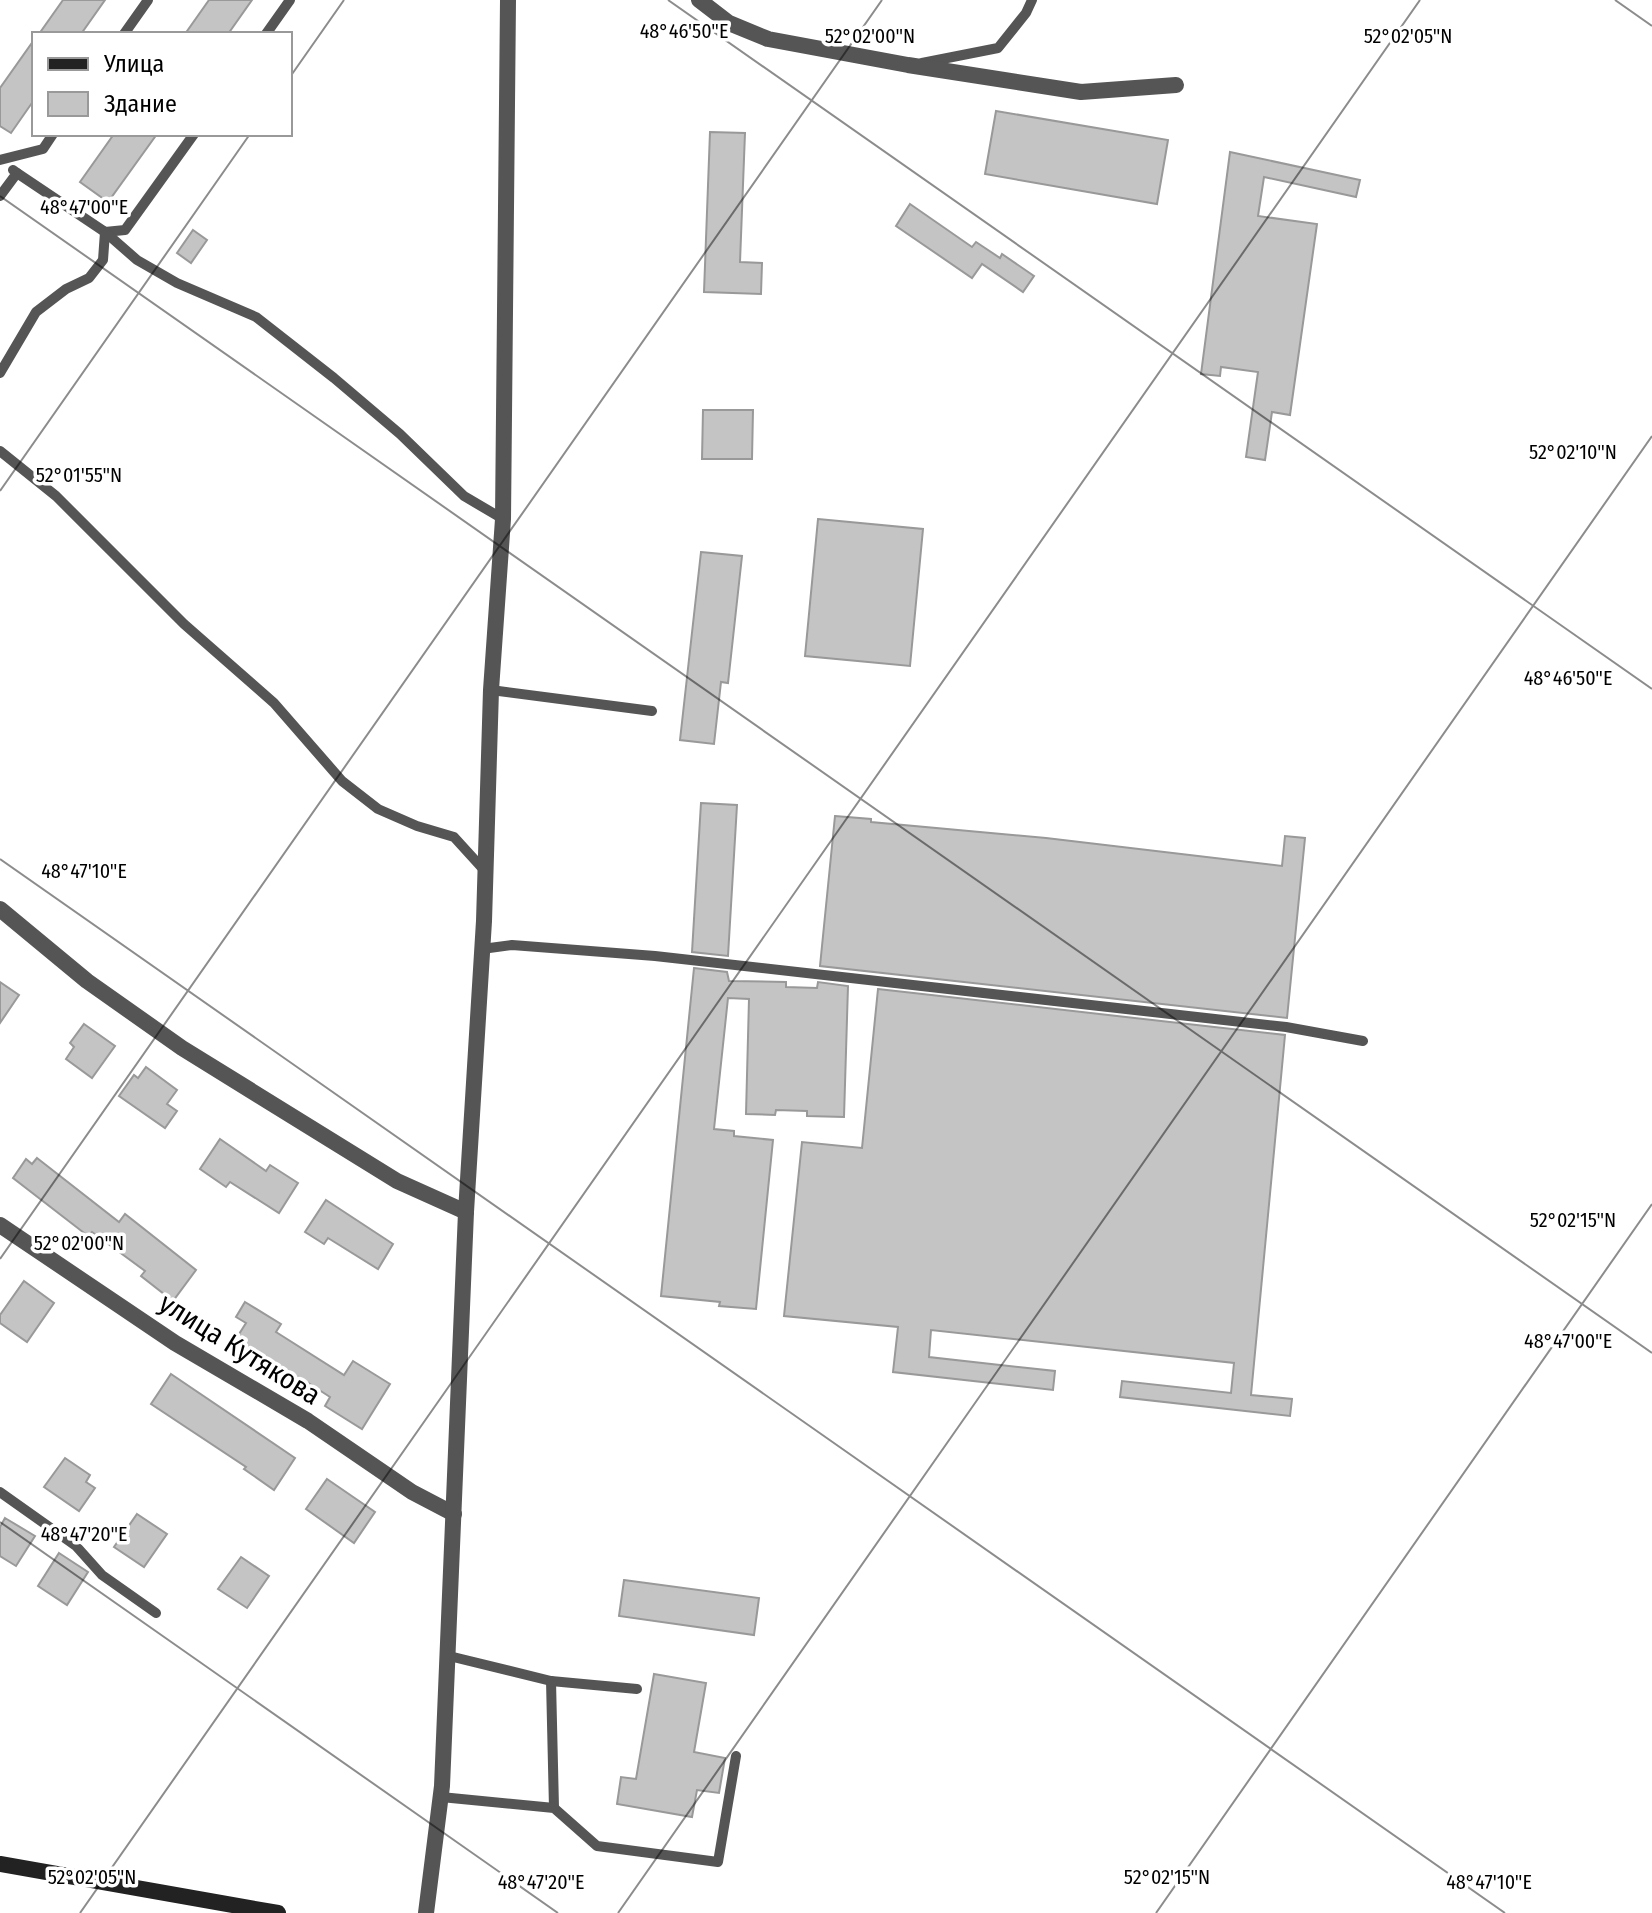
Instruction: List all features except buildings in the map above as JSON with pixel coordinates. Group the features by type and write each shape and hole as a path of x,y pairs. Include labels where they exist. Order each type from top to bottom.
{"main road":[{"path":"0,1864 278,1913"}],"street":[{"path":"426,1913 441,1797 466,1212 482,949 491,690 503,519 508,0"},
{"path":"699,0 729,23 768,39 908,65 1081,92 1176,85"},
{"path":"0,909 87,981 182,1048 397,1181 466,1212"},
{"name":"улица Кутякова","path":"0,1225 175,1343 308,1421 412,1492 454,1514"}],"lane":[{"path":"125,32 148,0"},
{"path":"267,32 290,0"},
{"path":"908,65 998,48 1026,13 1032,0"},
{"path":"1,161 43,149 52,136"},
{"path":"105,232 125,230 193,136"},
{"path":"1,161 105,232 137,260 177,283 256,317 400,434 464,496 503,519"},
{"path":"0,196 17,173"},
{"path":"0,373 36,312 66,289 89,278 103,260 105,232"},
{"path":"0,451 56,496 184,624 274,703 342,781 378,809 417,826 454,837 484,870"},
{"path":"491,690 652,711"},
{"path":"482,949 512,945 655,956 1286,1027 1363,1041"},
{"path":"0,1492 76,1546 102,1575 156,1613"},
{"path":"445,1655 551,1681 637,1689"},
{"path":"551,1681 554,1808"},
{"path":"441,1797 554,1808 597,1846 718,1862 736,1756"}]}
